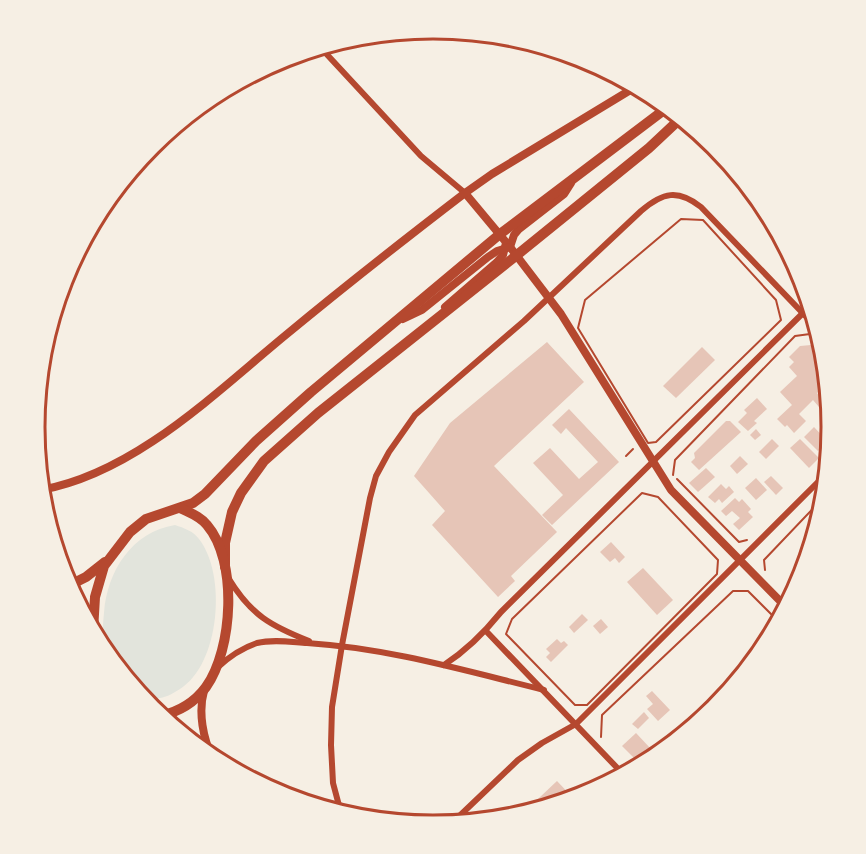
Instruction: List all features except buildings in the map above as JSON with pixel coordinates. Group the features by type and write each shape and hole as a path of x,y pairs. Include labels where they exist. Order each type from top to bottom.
{"highway":[{"path":"171,713 192,702 206,687 216,669 227,621 225,543 232,512 257,469 276,449 318,413 430,324 578,175 661,113"},
{"path":"78,582 86,578 108,560 130,532 140,524 156,515 194,503 289,410 393,324 642,153 675,124"},
{"path":"180,508 194,514 208,526 215,536 225,570"},
{"path":"94,615 95,597 108,560"}],"street":[{"path":"327,54 421,156 465,193 561,314 671,490 780,601"},
{"path":"50,488 63,486 112,466 169,429 465,193 492,174 628,92"},
{"path":"508,245 519,229 564,194 578,175"},
{"path":"338,803 333,783 332,708 370,498 376,476 388,453 416,415 549,297 652,201 666,195 682,195 701,207 803,313 501,612 486,631 462,653 444,665"},
{"path":"462,814 518,760 542,742 576,724 817,483"},
{"path":"225,570 245,602 264,620 275,627 315,643"},
{"path":"486,631 618,768"},
{"path":"216,669 236,652 259,643 315,643 342,645 444,665 544,690"},
{"path":"206,687 201,701 206,742"}],"path":[{"path":"681,219 702,220 776,300 781,320 656,442 648,443 578,328 585,300 681,219"},
{"path":"750,540 739,542 673,475 675,459 795,336 810,334"},
{"path":"642,493 658,497 718,560 717,574 587,705 575,705 506,634 512,619 642,493"},
{"path":"769,576 765,571 764,560 812,509"},
{"path":"601,737 602,715 733,591 748,591 772,615"}],"shaded area":[{"path":"175,525 197,536 208,555 216,596 211,640 204,660 193,677 180,689 156,698 125,663 103,629 106,597 116,569 134,545 160,529"}]}
